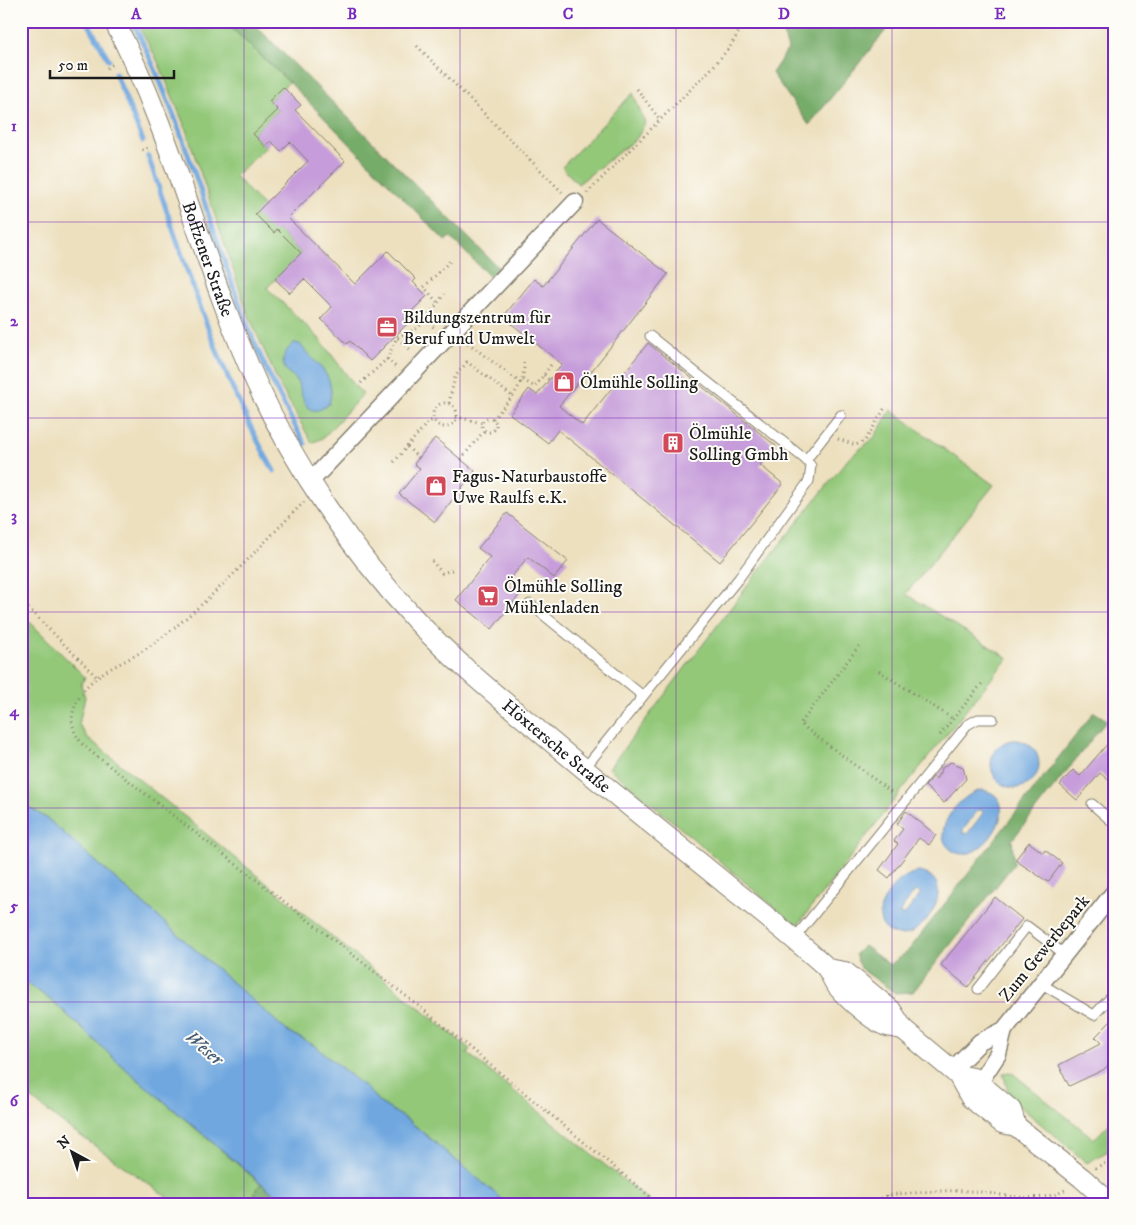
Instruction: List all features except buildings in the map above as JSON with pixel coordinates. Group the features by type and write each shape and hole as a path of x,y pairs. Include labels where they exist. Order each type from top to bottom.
{"street":[{"name":"Boffzener Straße","path":"114,21 132,56 167,139 228,315 257,385 282,434 315,486"},
{"path":"315,486 423,361 574,203"},
{"name":"Höxtersche Straße","path":"315,486 361,554 416,620 464,668 584,769 794,939 828,969 835,985 858,1006 883,1025 903,1029 955,1072"},
{"name":"Zum Gewerbepark","path":"979,1083 998,1054 1004,1030 1063,953 1115,891"},
{"name":"Zum Gewerbepark","path":"955,1072 980,1042 1004,1030"},
{"path":"955,1072 973,1078 1011,1110 1016,1126"},
{"path":"955,1072 971,1098 1002,1123 1016,1126 1086,1181 1110,1204"}],"lane":[{"path":"584,769 739,578 809,481 812,466 650,336"},
{"path":"806,460 841,415"},
{"path":"530,604 643,696"},
{"path":"794,939 967,725 978,719 993,719"},
{"path":"1092,804 1115,824"},
{"path":"978,989 1027,926 1063,953"},
{"path":"1040,983 1094,1015 1115,994"}],"path":[{"path":"417,46 574,203 582,198 710,70 730,46 745,21"},
{"path":"892,21 896,25"},
{"path":"637,89 660,120"},
{"path":"437,302 424,287 450,261"},
{"path":"361,383 387,359 396,336 418,328 444,294"},
{"path":"452,330 522,384"},
{"path":"396,336 423,361"},
{"path":"449,403 455,377 467,362 512,396"},
{"path":"523,380 535,387 554,362"},
{"path":"493,419 522,384 524,363"},
{"path":"544,375 549,380"},
{"path":"449,403 456,410 456,417 454,422 448,427 440,426 434,420 433,412 436,406 449,403"},
{"path":"826,435 856,445 865,441 886,406"},
{"path":"456,417 482,424"},
{"path":"482,424 486,418 493,419"},
{"path":"484,430 494,430 496,425 493,419"},
{"path":"394,462 428,422 434,420"},
{"path":"482,424 484,430"},
{"path":"461,459 484,430"},
{"path":"406,447 419,458"},
{"path":"315,486 206,600 156,642 119,666 96,676 81,694 75,708 72,725 75,736 85,748 420,1007 660,1204"},
{"path":"432,561 442,572 454,569"},
{"path":"21,601 96,676"},
{"path":"859,646 800,724 894,794"},
{"path":"879,671 953,719 984,681"},
{"path":"873,1204 887,1195 956,1191 1035,1198 1061,1193 1086,1181 1104,1162 1115,1158"},
{"path":"887,1195 887,1203"}],"green space":[{"path":"136,21 224,21 289,82 269,101 278,110 253,134 266,147 235,176 263,206 274,232 277,229 301,253 267,288 318,337 363,394 323,438 312,443 279,384 248,314 185,127 159,64"},
{"path":"224,21 251,21 499,268 490,277 450,237 445,241 289,82"},
{"path":"779,21 874,21 886,30 809,125 772,73 788,49"},
{"path":"633,93 645,123 637,138 578,184 562,167"},
{"path":"891,410 994,485 906,594 1008,658 902,790 797,926 609,768 761,568 849,458 874,438"},
{"path":"21,613 85,677 81,685 85,697 79,724 87,737 470,1049 467,1053 653,1204 508,1204 408,1120 380,1103 366,1088 315,1046 287,1031 49,820 21,802"},
{"path":"1094,712 1107,720 1012,840 1014,864 913,992 895,993 860,968 855,954 864,946 890,965 908,951"},
{"path":"21,978 57,1005 121,1065 261,1184 254,1193 267,1204 177,1204 61,1122 21,1090"},
{"path":"1011,1072 1094,1139 1115,1118 1115,1147 1087,1163 1010,1098 1003,1073"},
{"path":"261,1184 286,1204 267,1204 254,1193"}],"water":[{"path":"294,343 300,344 323,370 330,384 329,404 320,409 313,410 308,408 298,383 284,366 284,355"},
{"path":"1010,740 1020,740 1032,747 1039,759 1039,769 1032,781 1020,788 1010,788 1002,784 995,777 991,769 991,759 995,751 1002,744"},
{"path":"983,790 995,795 1001,805 1001,816 988,840 968,853 957,853 947,846 943,838 944,827 955,807 974,793","holes":["978,810 982,810 983,813 968,833 963,834 963,830"]},
{"name":"Weser","path":"21,802 49,820 287,1031 315,1046 366,1088 380,1103 408,1120 508,1204 286,1204 121,1065 57,1005 21,978"},
{"path":"919,872 932,877 937,886 938,898 933,910 915,930 905,935 894,934 884,928 880,919 881,909 885,898 892,889 900,880 910,874","holes":["915,891 919,892 920,895 904,915 900,915 900,912"]}],"waterway":[{"path":"87,21 109,60"},
{"path":"132,21 164,91 192,164 249,328 271,379 305,444"},
{"path":"115,73 143,141"},
{"path":"148,156 189,277 219,356 254,434 274,471"}],"place":[{"name":"Bildungszentrum für Beruf und Umwelt","path":"387,327"},
{"name":"Ölmühle Solling","path":"564,382"},
{"name":"Ölmühle Solling Gmbh","path":"673,443"},
{"name":"Fagus-Naturbaustoffe Uwe Raulfs e.K.","path":"436,486"},
{"name":"Ölmühle Solling Mühlenladen","path":"488,596"}]}
